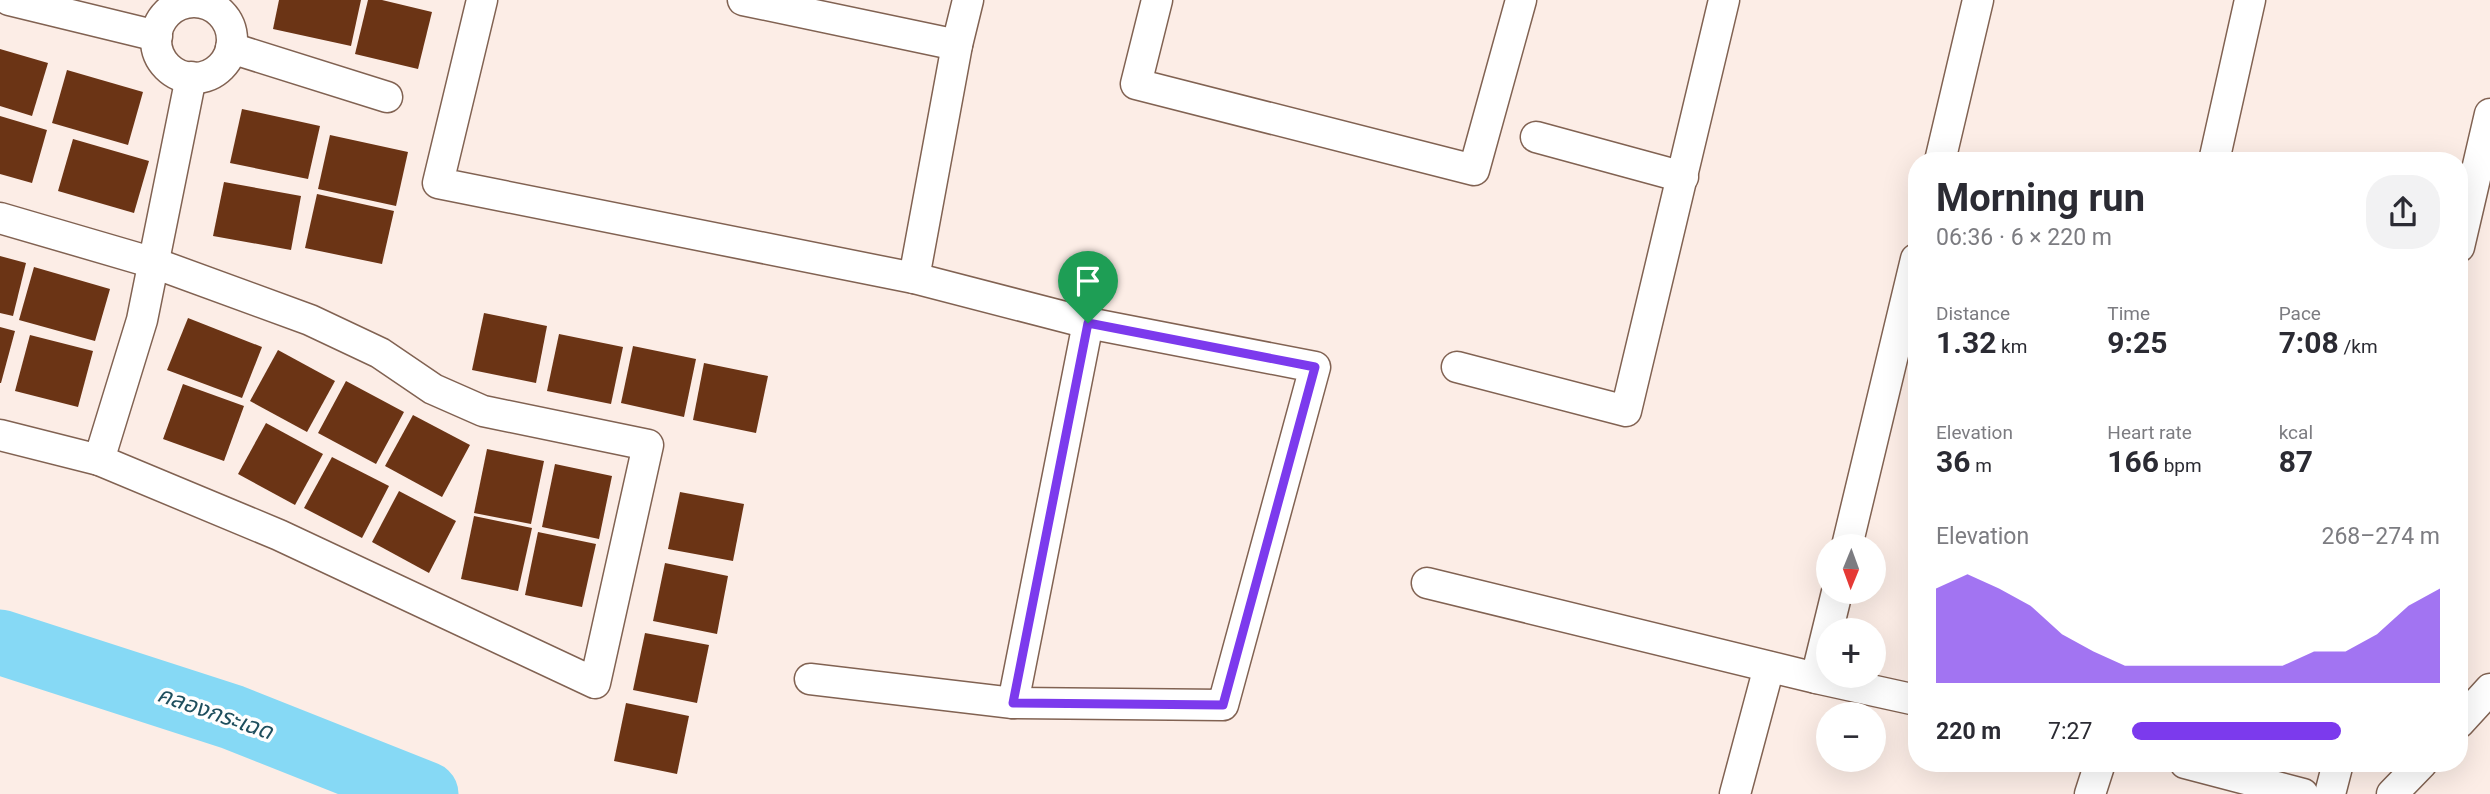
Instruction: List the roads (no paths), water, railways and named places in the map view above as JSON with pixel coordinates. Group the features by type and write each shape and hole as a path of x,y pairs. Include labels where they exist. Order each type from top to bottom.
{"street":[{"path":"9,0 157,36"},
{"path":"482,0 438,183 914,278 1088,323 1315,367 1223,705 1013,703 810,678"},
{"path":"743,0 957,46"},
{"path":"914,278 968,0"},
{"path":"1157,0 1136,84 1474,170 1521,0"},
{"path":"1457,367 1626,411 1724,0"},
{"path":"1942,152 1978,0"},
{"path":"2216,152 2250,0"},
{"path":"202,1 225,15 233,41 224,66 200,78 174,73 157,52 157,36 157,26 175,5 202,1"},
{"path":"231,48 387,97"},
{"path":"99,460 142,320 191,77"},
{"path":"2468,208 2490,114"},
{"path":"1535,137 1683,177"},
{"path":"0,218 154,263 310,320 380,354 433,389 482,411 648,445 595,683 279,535 99,460 0,435"},
{"path":"1850,534 1908,292"},
{"path":"1013,703 1088,323"},
{"path":"1427,583 1816,678"},
{"path":"1735,794 1769,667"},
{"path":"1861,688 1908,698"},
{"path":"2468,713 2490,689"},
{"path":"2090,794 2097,772"},
{"path":"2220,772 2304,794"},
{"path":"2330,794 2336,772"},
{"path":"2392,794 2413,772"}],"waterway":[{"name":"คลองกระเฉด","path":"0,642 232,717 426,794"}]}
